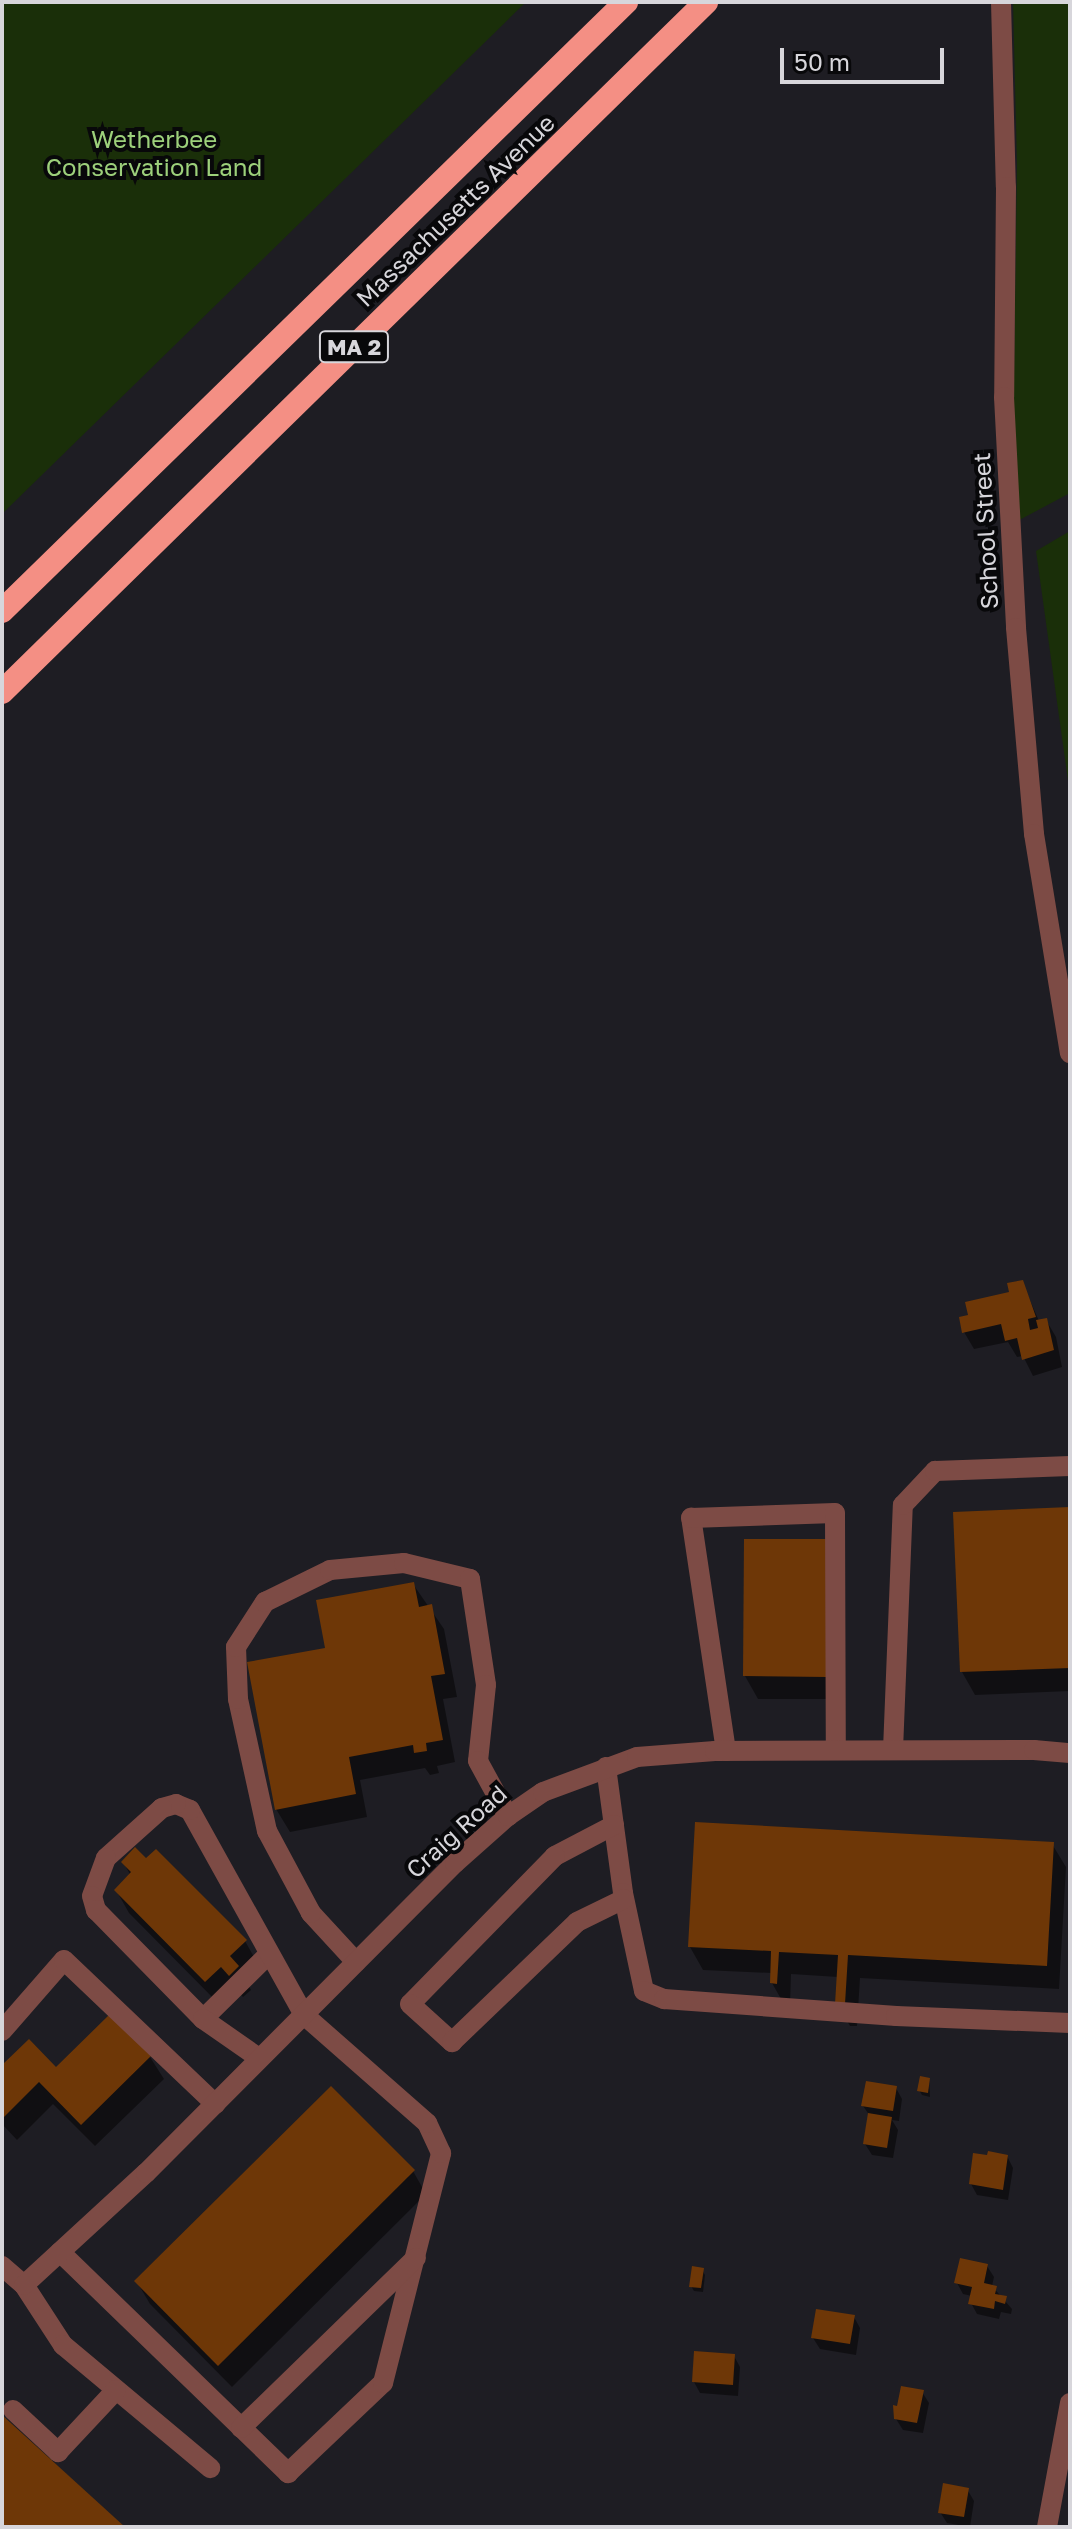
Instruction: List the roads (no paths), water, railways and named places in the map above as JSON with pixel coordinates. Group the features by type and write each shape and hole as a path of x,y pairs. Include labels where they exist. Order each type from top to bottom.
{"highway":[{"name":"Massachusetts Avenue","path":"2,611 626,2"},
{"name":"Massachusetts Avenue","path":"2,692 706,2"}],"street":[{"name":"School Street","path":"1001,2 1006,187 1004,397 1016,628 1034,834 1070,1053"},
{"path":"893,1750 903,1505 935,1471 1070,1466"},
{"path":"726,1751 691,1518 835,1513 836,1750"},
{"path":"356,1962 311,1913 267,1831 238,1699 236,1647 265,1602 330,1570 404,1563 470,1579 486,1685 478,1761 508,1816"},
{"name":"Craig Road","path":"24,2285 215,2104 455,1863 508,1816 543,1792 637,1757 726,1751 1070,1753"},
{"path":"606,1767 624,1899 644,1991 664,1999 896,2016 1070,2023"},
{"path":"60,2252 288,2473 383,2383 441,2153 427,2123 304,2015 190,1810 176,1804 150,1816 106,1858 92,1896 96,1910 203,2019 259,2058"},
{"path":"614,1825 555,1856 410,2004 452,2042 577,1922 624,1899"},
{"path":"203,2019 269,1954"},
{"path":"2,2031 64,1960 215,2104"},
{"path":"241,2428 416,2258"},
{"path":"2,2266 24,2285 63,2345 210,2468"},
{"path":"13,2410 58,2452 116,2390"},
{"path":"1047,2527 1070,2403"}],"park label":[{"name":"Wetherbee Conservation Land","path":"154,153"}]}
